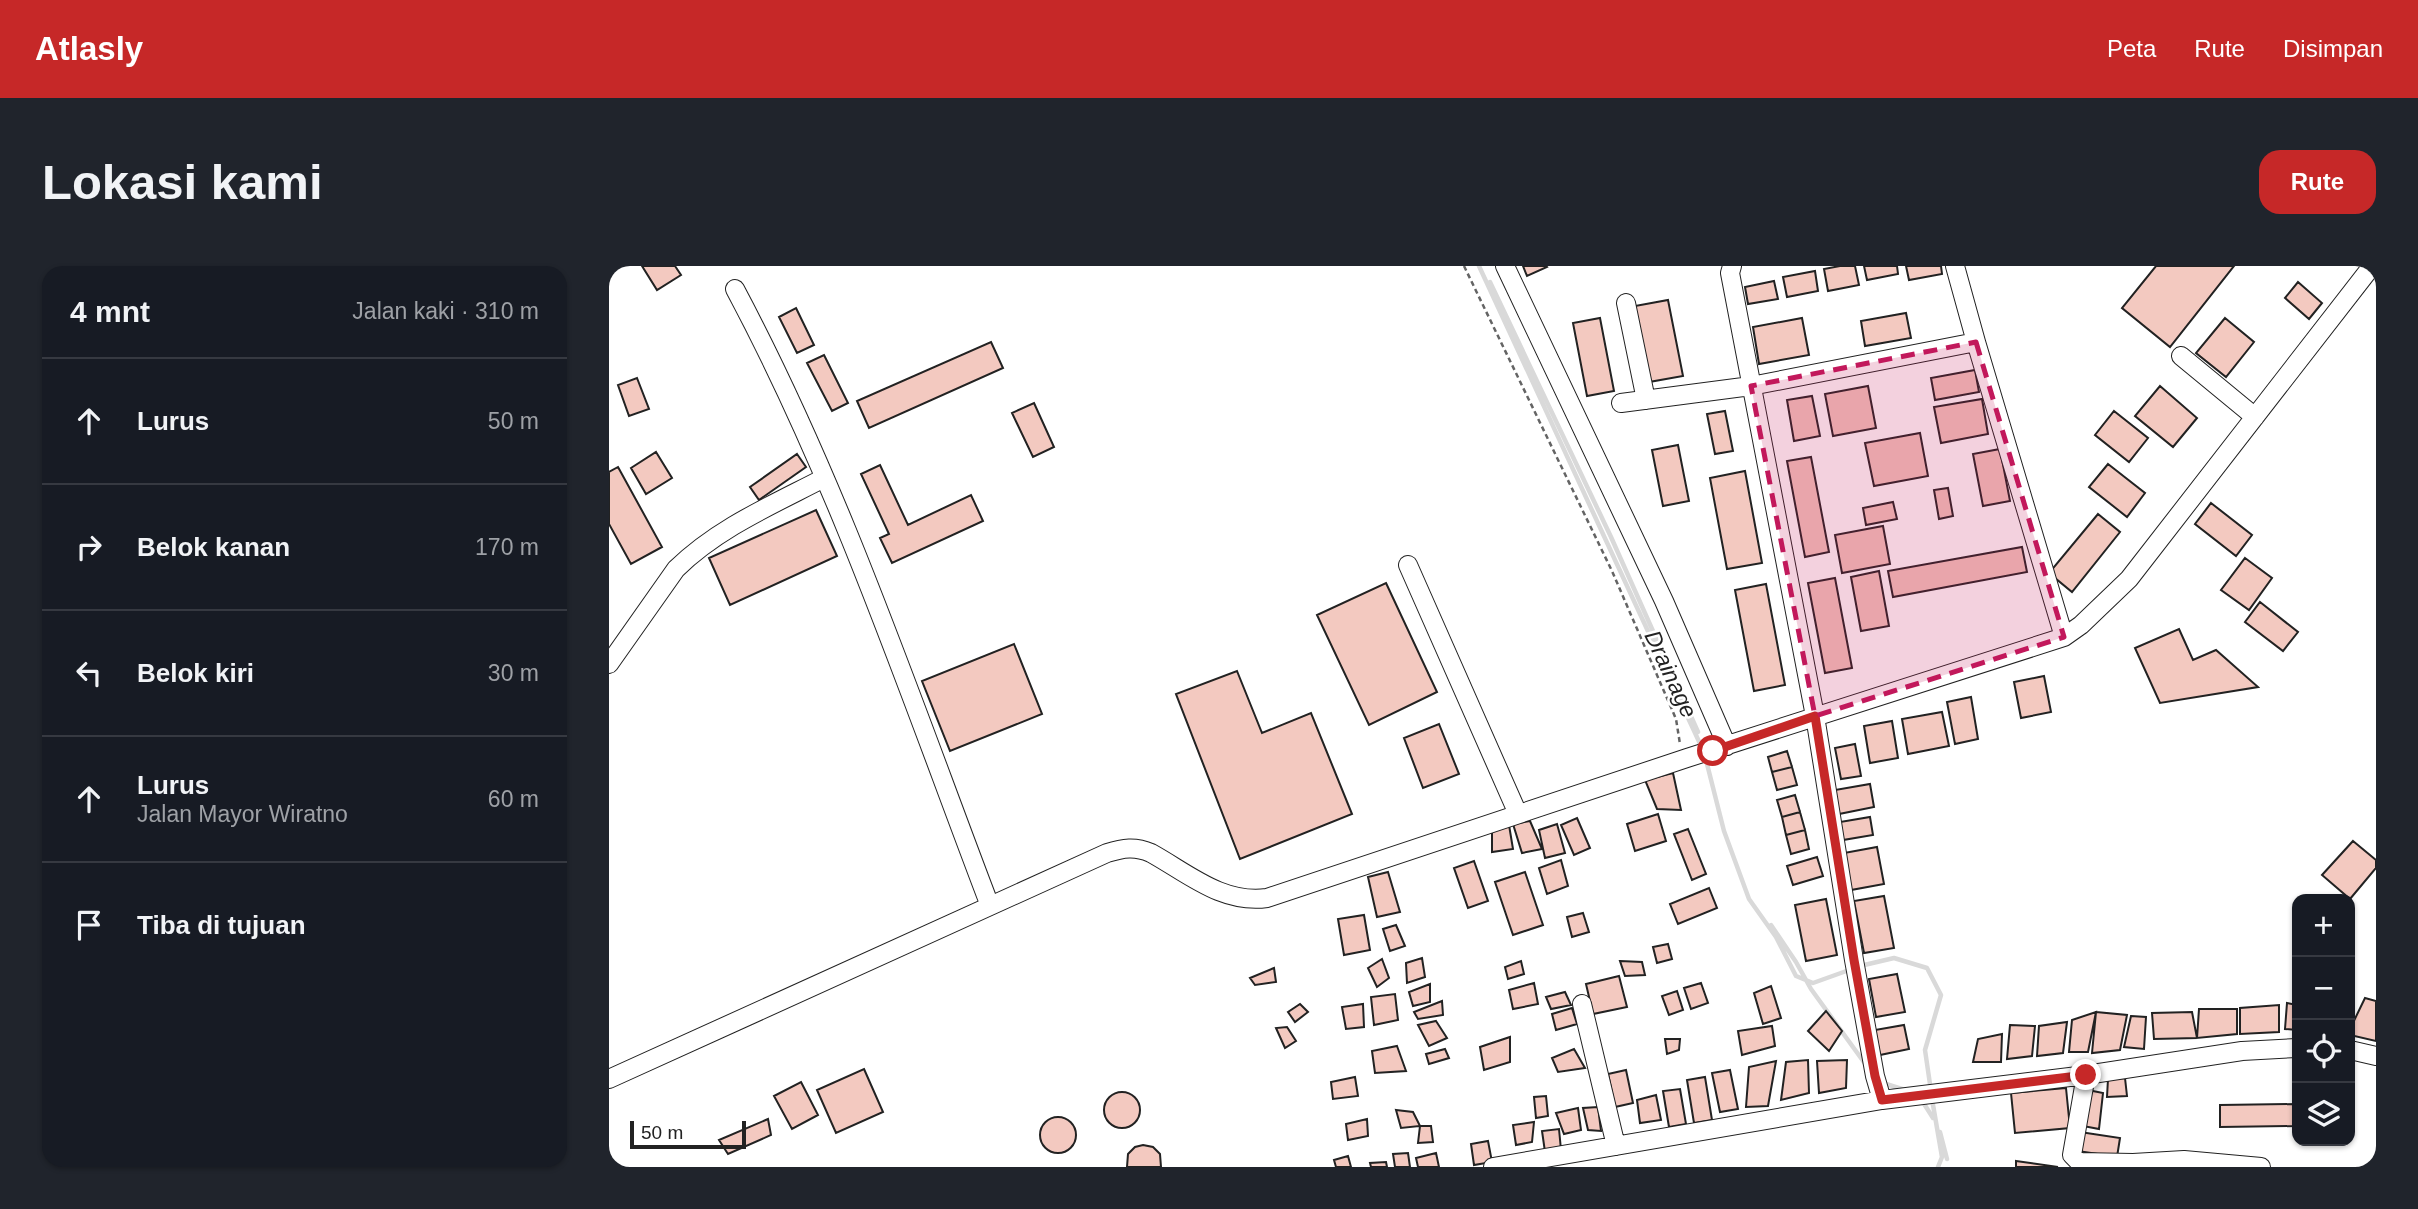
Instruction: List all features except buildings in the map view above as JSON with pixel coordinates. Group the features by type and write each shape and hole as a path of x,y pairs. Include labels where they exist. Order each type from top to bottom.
{"street":[{"path":"1505,266 1664,601 1720,748"},
{"path":"1732,266 1730,273 1815,716 1854,960 1875,1076 1882,1100"},
{"path":"1955,266 2064,637"},
{"path":"609,1079 1122,848 1139,848 1151,853 1221,894 1242,899 1267,898 1815,716 2064,637 2081,625 2129,579 2372,266"},
{"path":"734,289 767,349 845,523 990,906"},
{"path":"1626,303 1646,400"},
{"path":"1621,403 1751,386 1976,342"},
{"path":"2181,356 2255,417"},
{"path":"609,664 677,569 688,558 729,527 824,478"},
{"path":"1408,565 1518,814"},
{"path":"1581,1004 1616,1146"},
{"path":"1493,1167 1882,1100 2086,1075 2242,1052 2292,1048"},
{"path":"2355,1051 2376,1056"},
{"path":"2086,1075 2072,1155 2079,1162 2184,1160 2261,1167"}],"path":[{"path":"1464,266 1612,570 1676,719 1684,759"}],"highlighted area":[{"path":"1976,342 2064,637 1815,716 1751,386"}],"waterway":[{"path":"1479,266 1702,748"},
{"name":"Drainage","path":"1490,282 1611,537 1698,732"},
{"name":"Drainage","path":"1705,756 1724,831 1749,899 1776,937 1796,976 1813,983 1852,969"},
{"name":"Drainage","path":"1771,925 1811,989 1866,1065"},
{"path":"1860,966 1894,958 1927,968 1941,995 1925,1050 1931,1091"},
{"name":"Drainage","path":"1883,1083 1905,1090"},
{"name":"Drainage","path":"1921,1099 1933,1118"},
{"name":"Drainage","path":"1932,1099 1942,1157 1938,1167"},
{"name":"Drainage","path":"1940,1132 1947,1159"}],"route":[{"path":"1713,751 1815,716 1854,960 1875,1076 1882,1100 2086,1075"}]}
